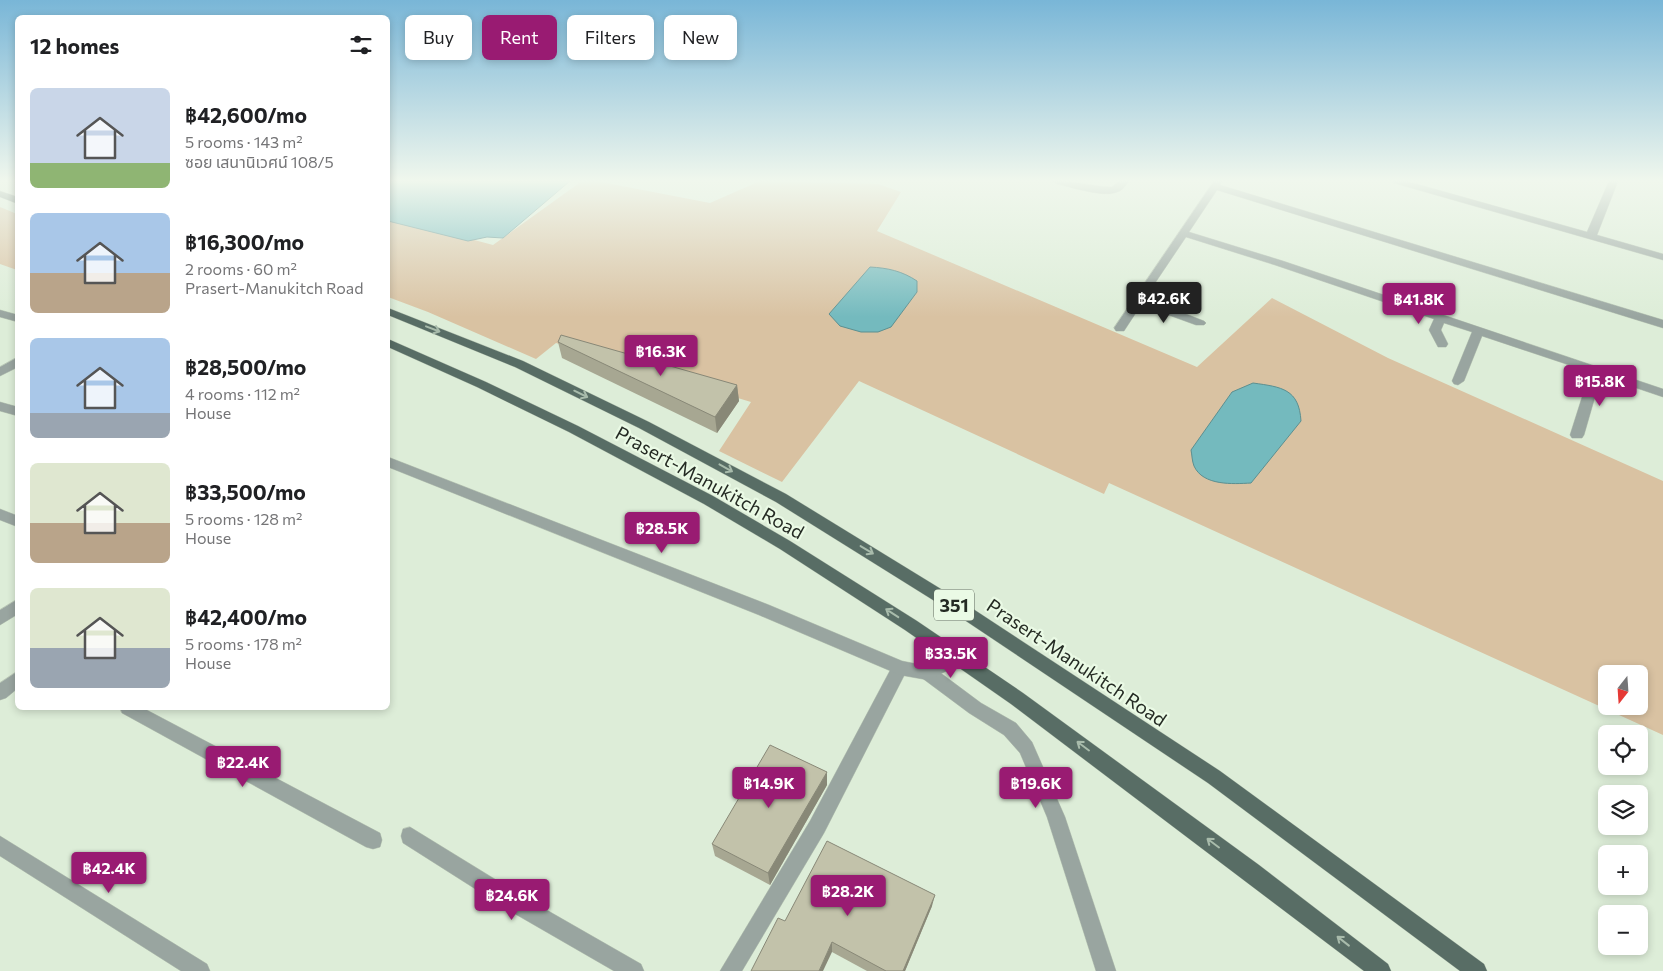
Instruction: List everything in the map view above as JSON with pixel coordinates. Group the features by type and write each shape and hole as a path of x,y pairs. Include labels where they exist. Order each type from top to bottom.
{"main road":[{"name":"Prasert-Manukitch Road","path":"390,312 519,364 626,416 729,470 839,533 962,610 1214,777 1477,971"},
{"name":"Prasert-Manukitch Road","path":"390,344 450,369 541,413 755,526 959,657 1260,878 1381,971"}],"street":[{"path":"1120,328 1187,226"},
{"path":"1351,226 1663,324"},
{"path":"1557,226 1663,257"},
{"path":"1591,236 1595,226"},
{"path":"1182,233 1278,263 1663,393"},
{"path":"1138,300 1200,324"},
{"path":"0,313 15,318"},
{"path":"1440,318 1435,330 1442,344"},
{"path":"1458,381 1478,330"},
{"path":"0,372 15,363"},
{"path":"1578,435 1596,371"},
{"path":"0,406 15,411"},
{"path":"390,463 764,610 864,651 900,668 928,673 975,708 1010,729 1026,748 1056,817 1106,971"},
{"path":"1,514 15,521"},
{"path":"0,619 15,607"},
{"path":"928,673 959,657"},
{"path":"730,971 817,827 900,668"},
{"path":"0,693 15,680"},
{"path":"132,710 373,840"},
{"path":"410,836 517,904 634,971"},
{"path":"0,845 200,971"}],"shaded area":[{"path":"0,226 15,226 15,269 0,264"},
{"path":"390,226 423,226 493,245 519,226 880,226 877,231 1197,367 1272,298 1388,358 1663,481 1663,735 1648,728 1648,725 1641,725 1619,715 1648,715 1648,665 1598,665 1598,705 1109,483 1104,494 859,381 782,482 719,451 751,402 556,343 536,359 428,312 390,298"}],"water":[{"path":"409,226 517,226 503,238 487,237 468,241"},
{"path":"870,267 883,268 906,275 917,281 917,292 891,327 878,332 861,332 840,326 829,314"},
{"path":"1253,383 1280,388 1293,396 1300,410 1301,421 1251,483 1219,482 1204,477 1198,473 1194,466 1191,450 1232,392"}],"building":[{"path":"561,335 737,385 715,417 558,342"},
{"path":"770,745 827,772 768,873 712,844"},
{"path":"827,841 935,895 903,971 886,971 832,942 819,971 751,971 778,918 785,921"}]}
